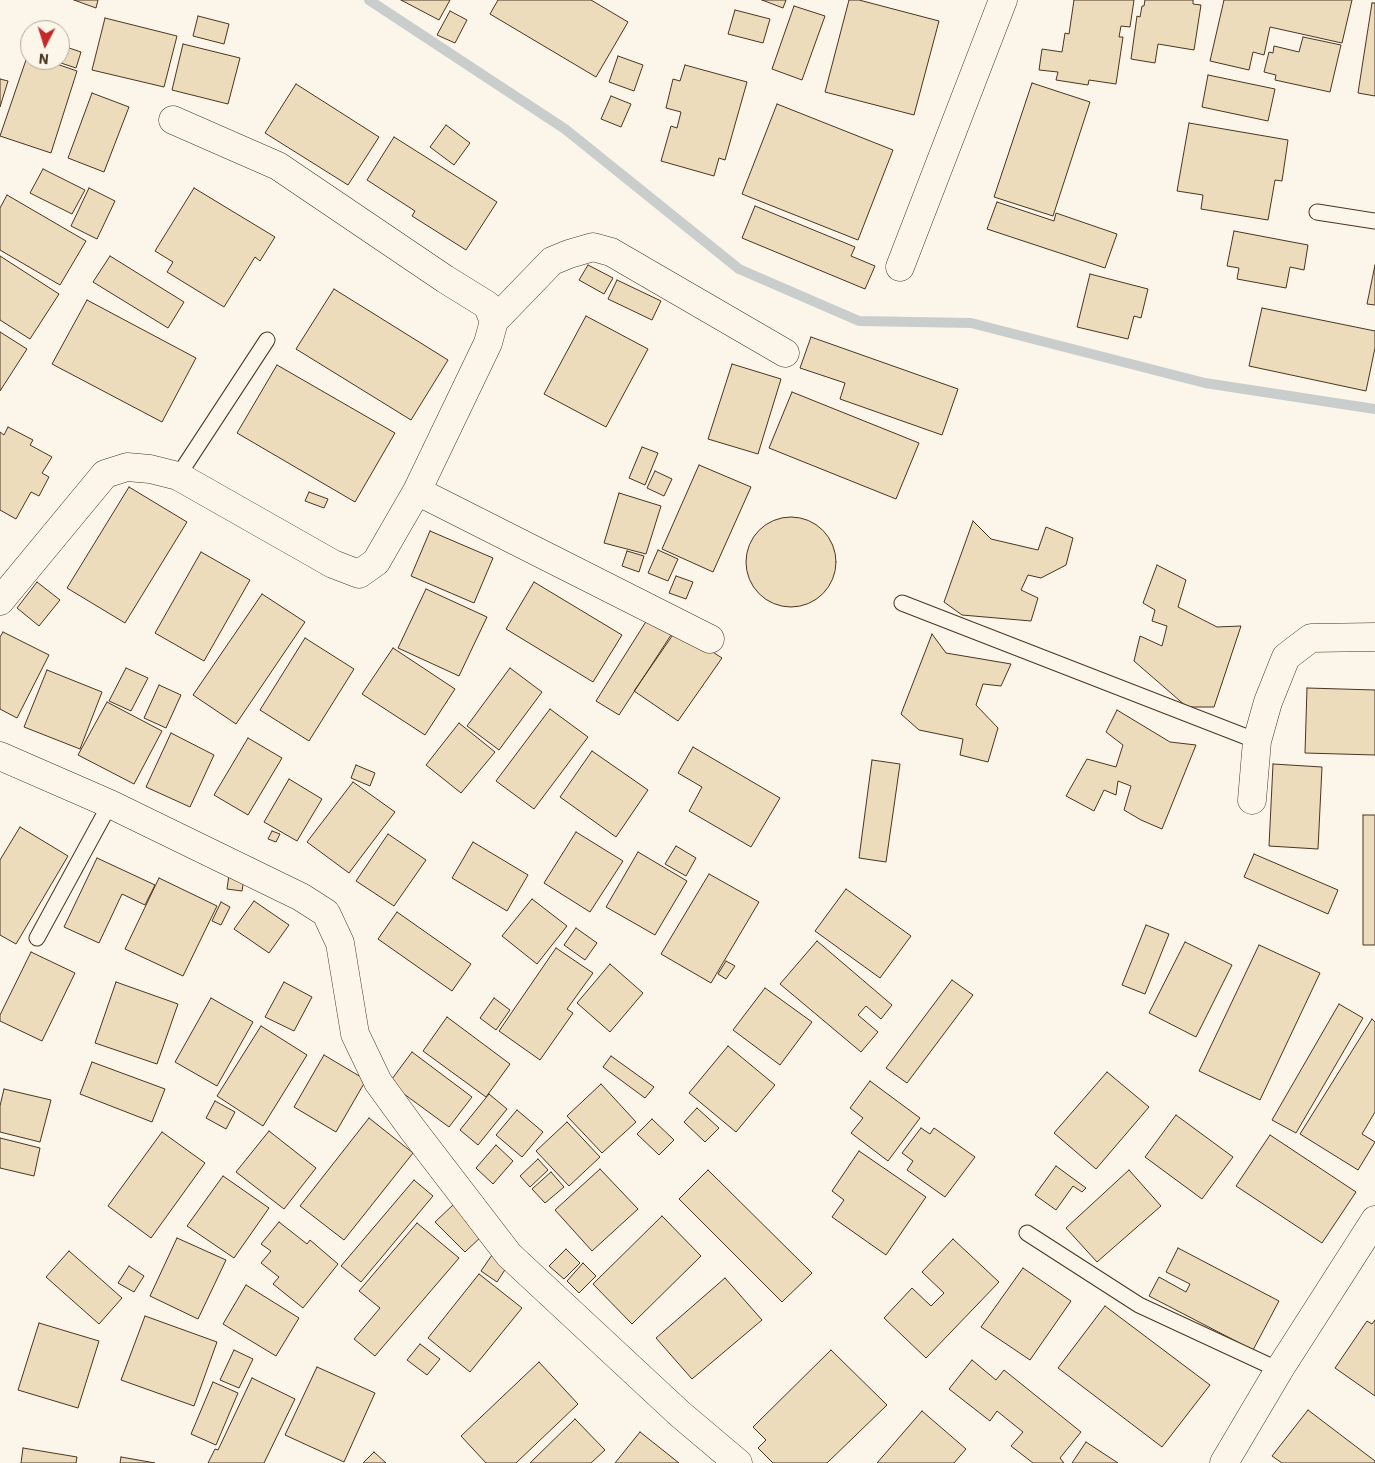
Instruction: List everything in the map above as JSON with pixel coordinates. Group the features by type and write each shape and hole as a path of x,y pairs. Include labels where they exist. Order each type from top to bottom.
{"street":[{"path":"900,267 1003,0"},
{"path":"173,120 278,166 445,279 487,305 494,321"},
{"path":"0,601 105,474 127,467 150,469 178,476 333,564 359,574 376,562 417,491 488,343 494,321 552,261 569,254 593,247 612,252 785,353"},
{"path":"417,491 710,639"},
{"path":"1252,800 1257,741 1268,702 1286,657 1311,638 1375,637"},
{"path":"0,756 110,804 301,896 326,912 340,942 355,1034 378,1082 413,1130 509,1255 680,1414 738,1463"},
{"path":"1224,1463 1279,1370 1375,1220"}],"lane":[{"path":"1317,212 1375,221"},
{"path":"178,476 266,340"},
{"path":"902,603 1257,741"},
{"path":"37,938 110,804"},
{"path":"1027,1234 1139,1304 1279,1370"}],"building":[{"path":"74,0 98,0 96,8"},
{"path":"401,0 450,0 439,20"},
{"path":"498,0 591,0 628,22 596,77 490,14"},
{"path":"762,0 786,0 783,8"},
{"path":"849,0 859,0 939,21 914,115 825,92"},
{"path":"1074,0 1134,0 1130,27 1121,26 1119,37 1123,37 1116,84 1089,80 1088,85 1056,80 1058,72 1039,70 1042,49 1062,52 1065,33 1069,34"},
{"path":"1145,0 1193,0 1193,4 1201,5 1194,50 1158,44 1155,63 1131,59 1137,16 1140,17"},
{"path":"1224,0 1352,0 1342,43 1270,27 1264,55 1253,52 1249,70 1210,61"},
{"path":"1372,3 1375,3 1375,96 1358,93"},
{"path":"794,6 825,16 802,80 772,69"},
{"path":"735,10 770,19 763,43 728,34"},
{"path":"450,11 467,20 455,43 437,35"},
{"path":"198,16 229,24 224,44 193,36"},
{"path":"105,18 177,36 164,87 92,70"},
{"path":"1303,37 1341,45 1330,92 1275,80 1276,75 1264,72 1269,52 1273,53 1274,46 1299,52"},
{"path":"183,44 240,58 228,104 172,90"},
{"path":"70,48 81,52 76,68 70,66"},
{"path":"618,56 643,65 634,91 609,82"},
{"path":"685,65 747,82 725,160 719,158 714,176 661,161 671,126 677,128 681,112 666,108 673,79 680,81"},
{"path":"70,69 77,71 51,153 0,136 23,70"},
{"path":"1208,75 1275,89 1268,121 1202,107"},
{"path":"0,79 8,81 0,107"},
{"path":"1032,83 1090,102 1053,216 994,197"},
{"path":"296,84 379,137 348,185 265,133"},
{"path":"92,93 129,107 104,172 68,158"},
{"path":"611,96 631,104 621,127 601,119"},
{"path":"777,104 893,150 858,240 742,194"},
{"path":"1189,123 1288,140 1282,181 1275,180 1268,220 1201,209 1203,195 1177,191"},
{"path":"446,125 470,143 454,165 430,147"},
{"path":"394,137 497,202 466,250 412,216 415,211 367,180"},
{"path":"43,169 85,190 72,214 30,193"},
{"path":"89,188 115,201 97,239 71,226"},
{"path":"194,188 275,237 260,261 255,257 224,307 167,272 173,262 155,251"},
{"path":"7,195 86,241 60,285 0,250 0,208"},
{"path":"997,202 1054,221 1056,213 1117,234 1105,268 987,229"},
{"path":"755,206 855,247 851,256 875,266 865,289 742,238"},
{"path":"1234,231 1308,245 1304,270 1290,267 1286,288 1237,279 1239,268 1227,266"},
{"path":"0,256 59,294 30,339 0,320"},
{"path":"110,256 184,302 168,328 93,282"},
{"path":"588,265 613,278 604,294 579,280"},
{"path":"1375,265 1375,305 1367,304"},
{"path":"1090,274 1148,289 1141,318 1134,316 1128,339 1077,327"},
{"path":"617,280 661,301 652,320 608,299"},
{"path":"334,289 448,360 411,420 296,349"},
{"path":"87,300 196,358 162,422 52,364"},
{"path":"1262,308 1375,331 1375,348 1366,391 1249,366"},
{"path":"586,316 648,349 606,427 544,394"},
{"path":"0,332 27,349 0,391"},
{"path":"811,337 958,389 942,435 840,399 845,383 800,368"},
{"path":"732,364 781,379 758,454 708,439"},
{"path":"277,365 395,433 355,502 237,433"},
{"path":"792,392 919,443 896,499 769,448"},
{"path":"8,427 33,440 30,445 52,457 42,473 49,477 39,496 31,492 16,519 0,510 0,432 4,435"},
{"path":"642,447 658,453 645,485 629,478"},
{"path":"699,465 751,487 713,572 662,549"},
{"path":"655,471 672,479 664,496 647,488"},
{"path":"129,487 187,522 125,623 67,588"},
{"path":"309,492 328,499 324,508 305,501"},
{"path":"619,493 661,506 646,554 604,543"},
{"path":"791,517 808,521 823,530 832,545 836,562 832,579 823,594 808,603 791,607 774,603 759,594 750,579 746,562 750,545 759,530 774,521"},
{"path":"973,521 991,539 1038,550 1046,527 1073,538 1066,565 1041,578 1028,575 1021,590 1038,598 1031,621 962,615 944,602"},
{"path":"430,531 493,558 474,603 411,576"},
{"path":"658,550 678,559 668,581 648,573"},
{"path":"627,551 644,556 639,572 622,566"},
{"path":"201,552 250,580 204,661 155,633"},
{"path":"1157,565 1186,580 1178,607 1217,627 1241,626 1214,707 1187,707 1134,661 1140,636 1162,646 1167,626 1152,621 1155,610 1143,603"},
{"path":"676,576 693,582 686,599 669,593"},
{"path":"37,582 60,600 39,626 17,608"},
{"path":"534,582 622,635 593,682 506,629"},
{"path":"426,589 487,617 459,676 398,648"},
{"path":"262,594 305,622 236,724 193,695"},
{"path":"647,620 671,635 619,715 596,701"},
{"path":"677,629 722,658 678,721 634,691"},
{"path":"3,632 49,655 17,718 0,709 0,637"},
{"path":"932,634 946,653 1011,664 1001,686 983,684 976,705 998,728 988,762 960,755 963,739 919,730 901,714"},
{"path":"305,638 354,669 309,741 260,710"},
{"path":"393,648 455,689 425,735 362,694"},
{"path":"126,668 148,678 131,711 109,701"},
{"path":"510,668 542,692 499,750 467,726"},
{"path":"47,670 102,692 80,749 24,727"},
{"path":"159,685 181,695 166,728 144,718"},
{"path":"1307,688 1375,690 1375,755 1305,753"},
{"path":"107,702 162,731 134,784 78,755"},
{"path":"550,709 588,737 534,809 496,781"},
{"path":"1117,710 1170,742 1196,745 1162,829 1124,810 1131,786 1118,781 1116,795 1104,790 1094,811 1066,796 1087,759 1116,767 1123,745 1106,732"},
{"path":"459,723 495,752 461,793 426,765"},
{"path":"171,733 214,755 190,807 146,787"},
{"path":"248,738 282,758 248,815 214,795"},
{"path":"693,747 780,798 751,847 689,811 702,787 678,773"},
{"path":"592,751 648,790 616,837 560,797"},
{"path":"872,760 900,764 886,862 859,858"},
{"path":"1273,764 1322,767 1318,849 1269,846"},
{"path":"356,765 375,773 370,786 351,778"},
{"path":"289,779 322,799 297,841 264,822"},
{"path":"353,782 395,812 349,873 307,842"},
{"path":"1363,815 1375,815 1375,945 1363,945"},
{"path":"20,827 68,856 16,944 0,935 0,860"},
{"path":"272,831 280,834 276,842 268,839"},
{"path":"576,832 623,861 590,912 544,883"},
{"path":"388,834 426,860 394,906 356,881"},
{"path":"473,842 528,875 507,911 452,878"},
{"path":"676,846 696,858 686,876 665,864"},
{"path":"638,852 687,881 655,935 606,907"},
{"path":"1254,854 1338,890 1328,914 1244,877"},
{"path":"97,858 155,885 145,905 122,894 99,943 64,927"},
{"path":"709,874 759,902 711,983 661,954"},
{"path":"229,875 244,878 242,891 227,889"},
{"path":"159,878 217,906 183,976 125,949"},
{"path":"846,889 911,936 880,978 815,931"},
{"path":"532,899 567,926 537,964 502,936"},
{"path":"254,901 289,925 269,953 234,929"},
{"path":"221,902 230,907 221,925 212,921"},
{"path":"397,912 471,964 452,991 378,939"},
{"path":"1146,925 1169,934 1145,994 1122,985"},
{"path":"576,928 597,943 585,960 564,945"},
{"path":"817,941 892,1005 881,1019 866,1006 858,1015 878,1032 861,1052 780,984"},
{"path":"1185,942 1232,965 1196,1037 1149,1013"},
{"path":"1259,945 1320,973 1260,1100 1199,1071"},
{"path":"556,948 593,973 567,1009 573,1013 540,1060 499,1031"},
{"path":"31,952 75,973 42,1041 0,1021 0,1015"},
{"path":"726,961 735,966 726,979 718,974"},
{"path":"610,964 643,993 610,1032 577,1003"},
{"path":"952,980 973,995 907,1083 886,1068"},
{"path":"116,982 178,1004 157,1064 95,1043"},
{"path":"284,982 312,997 294,1031 265,1017"},
{"path":"765,988 812,1022 780,1065 733,1030"},
{"path":"211,998 253,1022 217,1086 175,1062"},
{"path":"494,998 510,1010 496,1030 480,1018"},
{"path":"1339,1004 1363,1018 1296,1133 1272,1120"},
{"path":"447,1017 510,1064 486,1097 423,1051"},
{"path":"1372,1019 1375,1022 1375,1112 1362,1134 1375,1142 1358,1170 1300,1134"},
{"path":"261,1026 307,1055 263,1126 217,1096"},
{"path":"728,1046 775,1085 736,1132 689,1093"},
{"path":"412,1052 472,1097 449,1127 389,1083"},
{"path":"324,1055 366,1080 336,1132 294,1107"},
{"path":"611,1056 654,1087 645,1098 603,1067"},
{"path":"92,1062 165,1089 152,1122 80,1094"},
{"path":"1107,1072 1149,1107 1096,1169 1054,1133"},
{"path":"870,1081 920,1118 888,1161 851,1133 863,1118 850,1108"},
{"path":"601,1084 636,1122 602,1153 567,1116"},
{"path":"4,1089 51,1100 40,1142 0,1132 0,1106"},
{"path":"489,1094 507,1109 478,1145 460,1130"},
{"path":"215,1101 235,1112 226,1129 206,1118"},
{"path":"697,1108 719,1128 705,1142 684,1122"},
{"path":"517,1110 543,1132 522,1157 496,1135"},
{"path":"1176,1115 1233,1157 1202,1199 1145,1157"},
{"path":"369,1118 413,1153 344,1240 300,1206"},
{"path":"652,1119 674,1140 659,1155 637,1134"},
{"path":"567,1122 600,1157 569,1186 536,1151"},
{"path":"921,1128 930,1134 934,1128 975,1157 945,1197 907,1170 913,1161 902,1153"},
{"path":"269,1131 316,1168 284,1209 236,1172"},
{"path":"162,1132 205,1163 151,1238 108,1206"},
{"path":"1270,1135 1356,1192 1322,1243 1236,1186"},
{"path":"0,1138 40,1148 34,1176 0,1168"},
{"path":"496,1145 513,1161 493,1184 476,1168"},
{"path":"859,1151 926,1197 886,1255 832,1217 844,1200 832,1191"},
{"path":"538,1159 548,1170 530,1187 520,1176"},
{"path":"1056,1166 1086,1188 1082,1192 1073,1186 1056,1210 1035,1195"},
{"path":"600,1169 638,1209 592,1251 555,1210"},
{"path":"708,1170 812,1273 782,1302 679,1199"},
{"path":"1129,1170 1161,1206 1097,1262 1066,1228"},
{"path":"551,1172 564,1187 545,1203 532,1189"},
{"path":"223,1176 269,1208 234,1258 187,1226"},
{"path":"414,1180 433,1196 361,1282 341,1266"},
{"path":"453,1205 483,1235 465,1252 435,1222"},
{"path":"662,1216 701,1256 632,1324 593,1284"},
{"path":"279,1222 307,1244 310,1240 338,1264 303,1308 273,1284 279,1277 261,1263 271,1251 261,1244"},
{"path":"417,1223 459,1258 375,1356 354,1339 380,1308 359,1291"},
{"path":"177,1238 226,1260 198,1319 150,1296"},
{"path":"953,1239 999,1282 926,1358 884,1318 912,1288 931,1306 944,1293 922,1272"},
{"path":"1178,1248 1279,1301 1253,1350 1149,1296 1159,1277 1186,1292 1190,1284 1166,1272"},
{"path":"566,1249 580,1263 564,1279 549,1266"},
{"path":"69,1251 122,1298 99,1324 46,1277"},
{"path":"492,1255 508,1265 497,1282 481,1271"},
{"path":"583,1263 596,1276 579,1293 567,1281"},
{"path":"129,1266 144,1276 134,1292 118,1283"},
{"path":"1023,1268 1071,1301 1030,1360 981,1327"},
{"path":"479,1274 522,1308 470,1372 428,1338"},
{"path":"725,1278 762,1320 692,1379 656,1338"},
{"path":"246,1285 299,1318 276,1356 223,1324"},
{"path":"1105,1306 1210,1385 1162,1447 1058,1368"},
{"path":"145,1316 217,1342 194,1406 121,1380"},
{"path":"1375,1320 1375,1396 1335,1368 1367,1321 1372,1324"},
{"path":"39,1323 99,1341 78,1408 18,1390"},
{"path":"420,1344 440,1359 427,1375 407,1360"},
{"path":"234,1350 253,1359 239,1388 220,1380"},
{"path":"831,1350 887,1405 827,1463 773,1463 758,1448 766,1440 753,1427"},
{"path":"972,1360 996,1380 1004,1370 1081,1432 1060,1458 1064,1463 1033,1463 1011,1446 1023,1432 997,1411 990,1421 949,1389"},
{"path":"539,1362 578,1404 516,1463 486,1463 461,1436"},
{"path":"317,1367 375,1393 344,1462 285,1435"},
{"path":"252,1378 295,1399 264,1463 208,1463 215,1449 218,1450"},
{"path":"213,1382 238,1393 216,1445 191,1434"},
{"path":"1308,1410 1375,1461 1375,1463 1282,1463 1272,1456"},
{"path":"922,1411 966,1449 954,1463 877,1463"},
{"path":"575,1419 605,1450 591,1463 530,1463"},
{"path":"640,1432 679,1463 615,1463"},
{"path":"1086,1442 1118,1463 1072,1463"},
{"path":"23,1448 77,1457 76,1463 21,1463"},
{"path":"374,1452 386,1463 363,1463"},
{"path":"121,1457 155,1463 120,1463"}],"waterway":[{"path":"369,0 565,129 739,269 859,321 971,323 1205,383 1375,409"}]}
